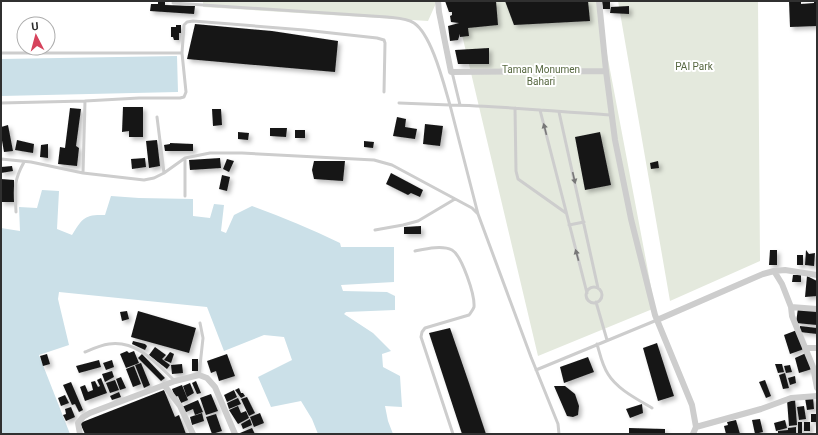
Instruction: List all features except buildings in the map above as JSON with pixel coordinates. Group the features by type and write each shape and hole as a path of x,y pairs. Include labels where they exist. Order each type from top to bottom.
{"street":[{"path":"438,1 452,72 606,71"},
{"path":"599,1 606,71 621,175 650,299 695,416 696,427 693,434"},
{"path":"657,320 763,274 785,270 817,275"},
{"path":"774,271 782,284 791,307 792,316 813,367 817,388"},
{"path":"791,307 817,309"},
{"path":"805,348 817,348"},
{"path":"80,434 78,423 83,417 90,413 175,381 199,375 207,378 215,387 235,434"},
{"path":"164,385 180,406 194,434"},
{"path":"696,427 761,409 791,398 817,396"}],"lane":[{"path":"172,3 379,16 406,20 414,23 422,31 439,69 450,105 478,214 536,370 558,424 559,434"},
{"path":"1,103 184,97 186,92 182,53 183,28 187,22 193,21 304,30 384,40 386,43 384,92"},
{"path":"1,53 182,53"},
{"path":"452,72 460,106"},
{"path":"83,173 85,101"},
{"path":"399,103 515,108 612,115"},
{"path":"515,108 516,171 518,179 566,213"},
{"path":"540,110 587,297 592,302 596,302 601,298 602,294 598,288 559,112"},
{"path":"157,117 164,173"},
{"path":"1,159 83,173 144,180 154,178 164,173 185,158 210,152 374,160 392,165 472,208 478,214"},
{"path":"185,158 185,196"},
{"path":"16,212 15,183 18,172 24,162"},
{"path":"375,230 403,226 418,221 455,199"},
{"path":"569,225 584,222"},
{"path":"415,251 444,249 453,251 457,255 467,275 473,300 473,309 469,315 426,328 422,332 421,337 453,434"},
{"path":"587,293 591,288 598,288"},
{"path":"596,302 607,340"},
{"path":"536,370 657,320"},
{"path":"199,375 203,338 200,323"},
{"path":"85,352 108,344 130,345 144,352 175,381"},
{"path":"597,344 604,366 614,382 636,399 652,408"}],"green space":[{"path":"203,1 437,1 428,21 203,7"},
{"name":"Taman Monumen Bahari","path":"454,1 597,1 655,308 538,356"},
{"name":"PAI Park","path":"618,1 758,1 760,261 670,301"}],"water":[{"path":"177,56 178,92 1,96 1,59"},
{"path":"42,190 59,191 57,229 72,235 84,219 92,215 105,215 111,196 193,199 193,216 210,218 214,204 224,205 221,231 226,233 234,215 252,206 296,223 340,243 341,247 394,247 394,282 341,285 343,291 387,292 395,296 395,310 346,312 344,314 373,333 391,351 382,354 383,367 400,376 402,407 385,406 388,421 393,434 318,434 312,419 301,401 271,407 258,377 292,360 284,337 264,335 224,351 207,307 59,292 58,299 69,345 39,355 70,434 1,434 1,228 20,231 19,207 37,208"}]}
